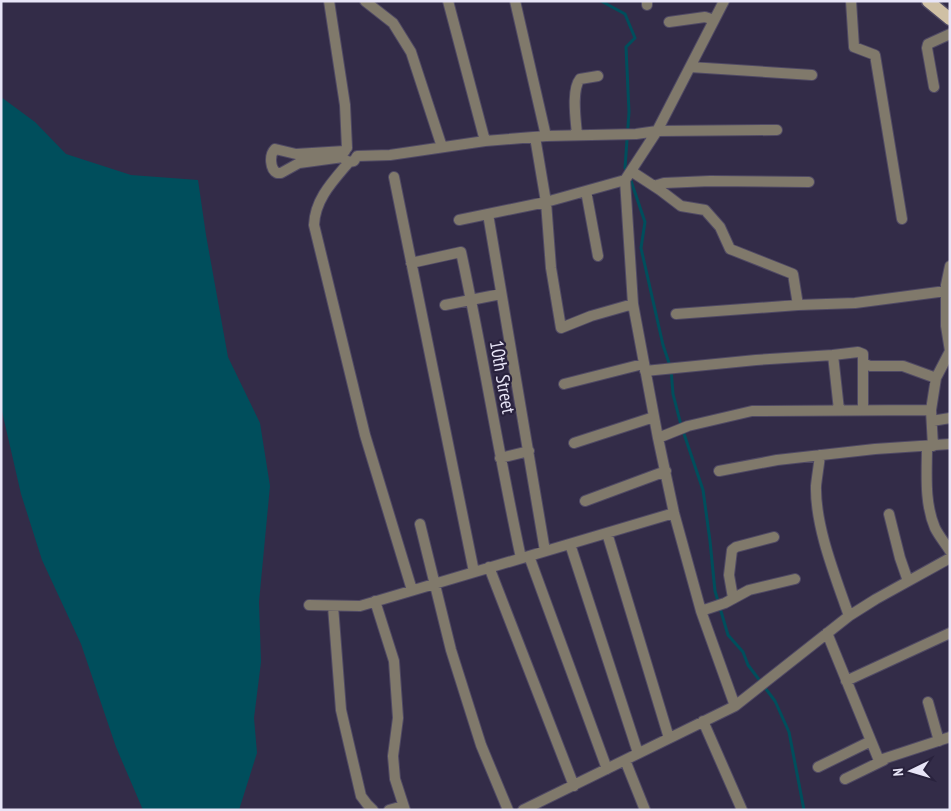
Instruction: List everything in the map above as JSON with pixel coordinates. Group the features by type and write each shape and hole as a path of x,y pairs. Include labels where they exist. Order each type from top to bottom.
{"main road":[{"path":"928,1 950,20"}],"street":[{"path":"329,1 344,105 348,155 324,192 316,209 314,225 365,435 412,590"},
{"path":"365,1 393,23 411,52 442,147"},
{"path":"448,1 485,141"},
{"path":"516,1 546,136"},
{"path":"724,1 657,131 628,176 633,304 658,438 674,513 701,611 735,706"},
{"path":"851,1 854,47 875,55 902,219"},
{"path":"669,22 706,17 714,20"},
{"path":"934,87 927,48 928,44 950,34"},
{"path":"690,67 812,75"},
{"path":"577,135 575,94 577,83 580,79 598,76"},
{"path":"348,155 299,163 277,174 272,168 271,153 275,149 296,154 390,154 485,141 546,136 636,134 657,131 778,130"},
{"path":"535,137 546,202 551,268 562,328 591,316 633,304"},
{"path":"459,220 546,202 586,191 628,176 654,186 681,206 705,210 720,228 730,249 793,274 798,305"},
{"path":"394,177 474,572"},
{"path":"654,186 664,183 710,181 809,182"},
{"path":"586,191 598,256"},
{"path":"488,214 545,551"},
{"name":"10th Street","path":"411,263 461,252 500,458 525,557 607,769"},
{"path":"950,266 947,287 950,351 948,359 936,378 931,415 927,485 930,512 936,528 950,551"},
{"path":"676,314 855,303 947,287"},
{"path":"445,305 501,294"},
{"path":"564,384 644,368 678,368 858,352 863,354 863,410"},
{"path":"834,355 839,410"},
{"path":"863,363 870,366 903,366 936,378"},
{"path":"658,438 688,426 752,411 863,410 950,418"},
{"path":"574,443 654,417"},
{"path":"719,471 777,460 875,449 950,444"},
{"path":"500,458 529,451"},
{"path":"820,455 816,487 819,518 833,570 849,616"},
{"path":"585,501 666,471"},
{"path":"309,605 360,606 674,513"},
{"path":"888,514 908,581"},
{"path":"420,524 451,650 481,745 508,810"},
{"path":"607,533 668,738"},
{"path":"729,601 729,575 732,550 736,547 774,537"},
{"path":"570,544 638,753"},
{"path":"523,810 735,706 849,616 950,558"},
{"path":"489,567 574,786"},
{"path":"701,611 714,608 749,590 795,578"},
{"path":"375,601 394,661 398,718 393,756 395,779 404,808 389,810"},
{"path":"333,606 341,710 361,796 373,810"},
{"path":"827,633 878,758 884,760"},
{"path":"846,681 950,633"},
{"path":"928,702 939,741"},
{"path":"703,721 742,810"},
{"path":"845,779 884,760 950,737"},
{"path":"818,767 871,741"},
{"path":"625,760 645,810"}],"shaded area":[{"path":"1,97 35,122 66,154 131,175 198,180 228,357 260,423 270,486 259,602 261,662 254,718 257,753 239,810 143,810 116,747 81,644 42,560 21,494 1,407"}],"waterway":[{"path":"601,1 625,14 635,38 626,47 629,112 625,168 627,172"},
{"path":"630,178 645,222 641,248 663,345 671,369 673,394 681,425 703,490 715,591 728,635 743,652 748,665 775,701 789,732 804,810"}]}
